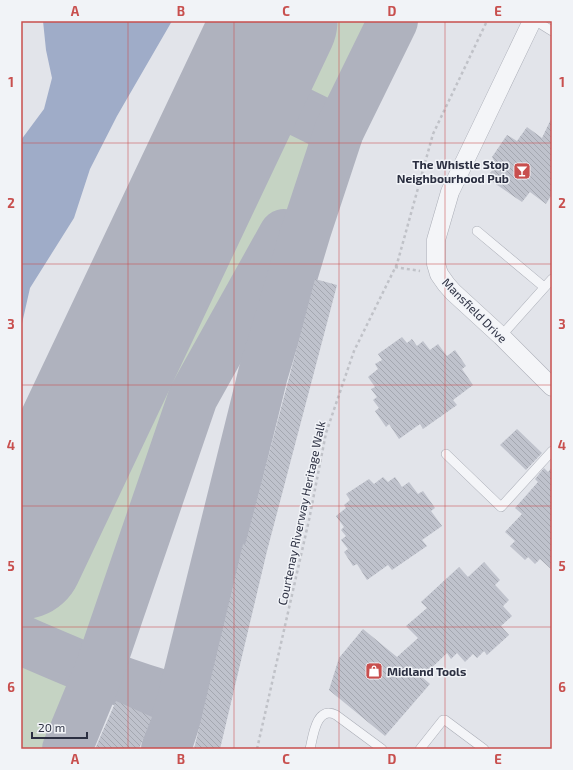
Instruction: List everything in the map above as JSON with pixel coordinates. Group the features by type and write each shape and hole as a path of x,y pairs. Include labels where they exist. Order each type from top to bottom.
{"street":[{"name":"Mansfield Drive","path":"532,21 450,192 436,240 436,264 439,274 446,284 552,387"}],"lane":[{"path":"536,21 552,31"},
{"path":"477,231 544,287"},
{"path":"501,336 552,279"},
{"path":"446,454 501,507 552,451"},
{"path":"310,749 317,721 324,714 332,713 382,749"},
{"path":"420,749 443,720 445,720 484,749"}],"path":[{"name":"Courtenay Riverway Heritage Walk","path":"257,749 309,520 326,433 354,351 395,267 433,134 487,21"},
{"path":"395,267 420,271"}],"green space":[{"path":"210,21 249,21 21,498 21,418"},
{"path":"303,21 387,21 343,113 335,121 328,122 279,97 272,83"},
{"path":"267,111 305,125 319,134 325,140 323,155 184,397 93,660 21,631 21,611 254,119"},
{"path":"21,650 81,674 85,681 87,689 62,749 21,749"}],"water":[{"path":"43,21 172,21 117,116 90,169 74,218 30,288 21,328 21,140 44,109 52,78 46,50"}],"building":[{"name":"The Whistle Stop Neighbourhood Pub","path":"552,117 552,194 546,204 530,192 522,202 487,178 496,164 492,157 507,135 517,141 527,127 542,138"},
{"path":"315,279 337,285 267,551 220,749 194,749 243,544 245,545"},
{"path":"402,337 407,343 412,339 417,346 423,341 430,350 438,344 447,356 455,350 466,366 462,369 473,385 453,400 457,405 423,429 420,424 399,439 389,424 386,427 375,411 379,408 373,400 377,397 371,389 375,387 368,377 378,369 375,364 382,360 378,354"},
{"path":"517,429 542,453 526,470 500,445"},
{"path":"552,467 552,570 540,559 535,564 528,557 525,560 510,546 515,541 505,532 522,514 515,508 538,482 535,479 544,468 548,472"},
{"path":"383,477 388,482 395,477 402,487 409,482 418,494 423,491 435,508 431,511 442,526 422,540 427,546 392,570 388,565 367,580 357,564 353,566 344,552 348,549 341,540 346,536 341,530 344,527 336,516 346,508 344,505 350,500 346,494 369,479 374,484"},
{"path":"484,562 500,580 495,585 509,600 503,606 512,616 501,626 509,635 487,655 484,651 477,658 473,654 465,662 457,653 451,659 447,653 422,677 430,684 385,736 329,690 339,658 363,629 397,657 418,638 406,626 427,608 421,602 459,567 468,577"},
{"path":"116,701 152,717 139,749 95,749"}],"taxiway":[{"path":"166,749 182,700 263,374 306,231 339,131 393,21"},
{"path":"245,85 339,131"},
{"path":"67,749 98,674 193,397 284,234"},
{"path":"21,640 120,681 182,700"}],"runway":[{"path":"21,557 275,21"}],"place":[{"name":"The Whistle Stop Neighbourhood Pub","path":"522,171"},
{"name":"Midland Tools","path":"374,671"}]}
